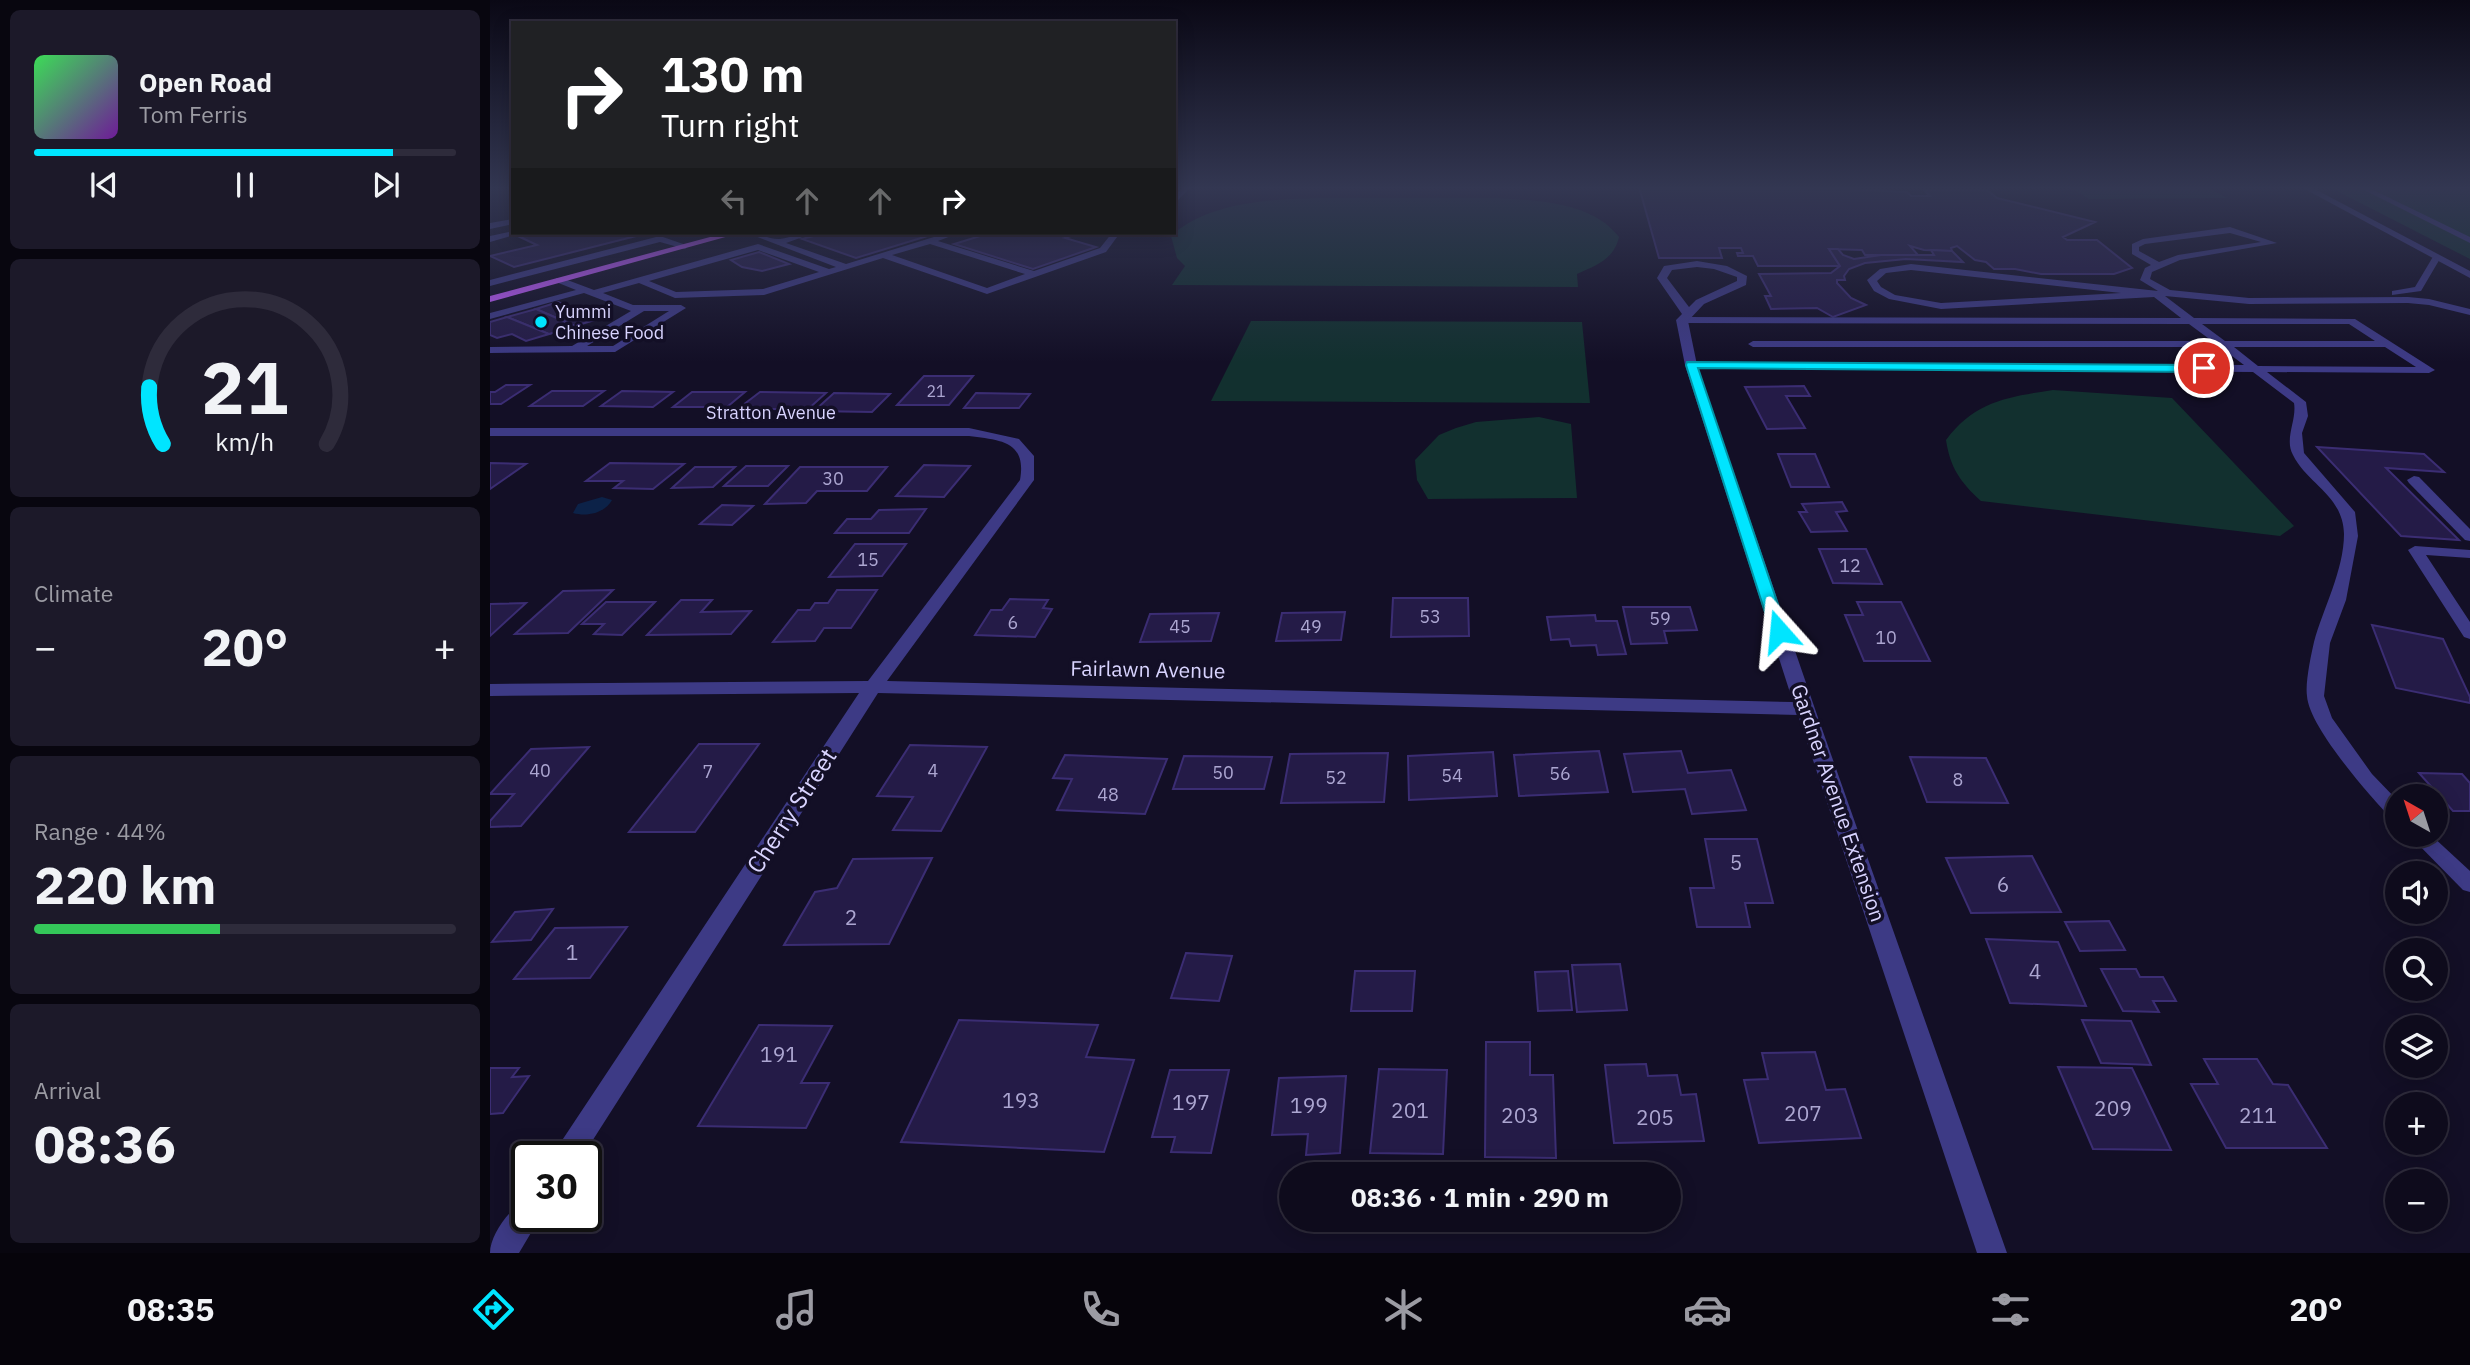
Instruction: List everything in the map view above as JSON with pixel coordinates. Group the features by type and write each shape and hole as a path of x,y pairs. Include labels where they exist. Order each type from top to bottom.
{"main road":[{"path":"490,299 685,246"}],"street":[{"path":"2415,245 2470,275"},
{"name":"Gardner Avenue Extension","path":"1685,317 1700,302 1742,283 1742,276 1710,263 1689,262 1668,268 1662,278 1685,317 1691,365 1805,709 1992,1253"},
{"path":"2457,268 2470,268"},
{"name":"Stratton Avenue","path":"490,432 970,432 1005,437 1024,449 1030,459 1029,472"},
{"name":"Cherry Street","path":"575,1141 873,687 1027,480 1029,472"},
{"name":"Fairlawn Avenue","path":"490,690 873,687 1805,709"},
{"path":"501,1253 515,1232"}],"lane":[{"path":"490,283 635,245"},
{"path":"787,245 846,267"},
{"path":"639,281 675,295 764,292 916,245"},
{"path":"944,245 1034,274"},
{"path":"882,256 988,291 1103,250 1106,245"},
{"path":"2137,245 2135,252 2157,265"},
{"path":"2257,245 2178,258 2148,270 2145,274 2146,280 2164,293 2192,321 2300,402 2302,416 2296,433 2298,454 2348,512 2351,536 2338,600 2322,643 2315,696 2324,719 2365,779 2385,800"},
{"path":"490,316 639,281 758,247 828,272"},
{"path":"2164,293 1941,306 1892,297 1877,289 1872,280 1883,271 1911,267 2249,301 2407,296 2418,289 2437,257"},
{"path":"490,350 615,349 681,308 632,308 559,280"},
{"path":"2192,295 2235,292 2394,293 2470,312"},
{"path":"490,307 505,312"},
{"path":"574,349 642,308"},
{"path":"1685,317 1742,321 2351,321 2429,370 1691,365"},
{"path":"1742,321 1763,366"},
{"path":"1964,321 2002,367"},
{"path":"1753,344 2388,344"},
{"path":"2414,480 2470,537"},
{"path":"2470,554 2415,550 2470,634"},
{"path":"2431,847 2470,884"}],"green space":[{"path":"1174,245 1617,245 1604,260 1577,274 1578,287 1172,285 1185,266 1177,258"},
{"path":"2444,245 2470,245 2470,259"},
{"path":"1251,321 1582,322 1590,403 1211,401"},
{"path":"2053,390 2172,398 2294,526 2280,536 1981,501 1957,474 1946,440 1957,427 1981,409 2021,395"},
{"path":"1539,417 1571,424 1577,498 1428,499 1417,480 1415,460 1439,435 1476,422"}],"water":[{"path":"602,497 612,500 600,511 590,514 573,513 578,504"}],"building":[{"path":"535,245 599,245 514,267 490,256"},
{"path":"820,245 897,245 856,258"},
{"path":"959,245 1096,247 1033,269"},
{"path":"1655,245 2104,245 2132,268 2114,274 2041,274 2015,269 1994,269 1986,262 1975,260 1957,246 1951,248 1952,251 1924,250 1910,246 1918,255 1865,255 1862,250 1829,249 1840,266 1758,266 1753,256 1738,256 1737,253 1743,253 1741,248 1719,248 1722,258 1659,258"},
{"path":"1829,249 1838,249 1843,255 1854,259 1881,255 1934,255 1931,250 1952,251 1963,262 1906,259 1865,263 1849,269 1844,276 1845,280 1837,280 1837,283 1851,298 1866,305 1833,317 1817,308 1771,309 1765,296 1771,296 1759,274 1831,273 1840,266"},
{"path":"759,252 789,264 762,271 742,267 731,260"},
{"path":"558,302 591,317 605,317 575,326 536,309"},
{"name":"Yummi Chinese Food","path":"536,309 575,326 549,334 507,317"},
{"path":"507,317 549,334 526,341 512,334 497,338 490,335 490,322"},
{"path":"924,376 973,376 949,405 897,405"},
{"path":"506,385 530,385 501,404 490,404 490,392"},
{"path":"1804,386 1810,396 1786,396 1805,428 1767,429 1745,387"},
{"path":"552,391 604,391 583,406 530,406"},
{"path":"622,391 673,392 653,407 601,406"},
{"path":"692,392 745,392 727,407 673,407"},
{"path":"760,392 826,393 807,410 739,408"},
{"path":"834,393 890,394 872,412 814,411"},
{"path":"976,393 1030,394 1019,408 964,408"},
{"path":"2317,447 2424,454 2444,472 2386,468 2459,540 2401,536"},
{"path":"1778,454 1815,454 1829,487 1791,487"},
{"path":"490,463 526,464 490,489"},
{"path":"610,463 684,464 653,489 614,488 623,481 586,481"},
{"path":"924,465 970,466 944,497 896,496"},
{"path":"746,466 788,466 768,486 724,486"},
{"path":"695,467 735,467 713,487 672,488"},
{"path":"800,467 887,467 867,491 817,491 806,503 765,504"},
{"path":"1842,502 1847,511 1836,512 1847,531 1811,532 1799,512 1807,512 1802,504"},
{"path":"722,505 753,506 732,525 700,524"},
{"path":"926,509 909,533 835,533 847,519 871,519 879,510"},
{"path":"855,544 906,544 882,576 829,577"},
{"path":"1819,549 1866,549 1882,584 1833,583"},
{"path":"613,590 568,633 515,634 563,591"},
{"path":"837,590 877,590 851,628 824,628 815,641 773,642 798,610 810,610 815,603 828,603"},
{"path":"1393,598 1468,598 1469,636 1391,637"},
{"path":"1010,599 1048,600 1043,608 1052,609 1035,637 975,635 991,610 1002,610"},
{"path":"681,600 712,600 701,612 751,611 731,634 647,635"},
{"path":"606,602 655,602 622,635 594,634 604,624 582,624"},
{"path":"1857,602 1901,602 1930,661 1864,661 1845,615 1863,615"},
{"path":"526,603 490,636 490,604"},
{"path":"1623,607 1690,607 1697,630 1664,631 1667,643 1631,644"},
{"path":"1345,612 1341,640 1276,641 1282,613"},
{"path":"1219,613 1211,641 1140,642 1150,614"},
{"path":"1595,615 1596,621 1617,621 1626,654 1598,655 1596,645 1571,646 1569,639 1551,640 1547,617"},
{"path":"2372,625 2443,639 2470,697 2470,703 2396,688"},
{"path":"699,744 759,744 695,832 629,832"},
{"path":"910,745 987,747 941,831 893,830 913,797 877,796"},
{"path":"589,747 521,826 490,827 490,821 514,794 490,794 531,749"},
{"path":"1599,751 1608,792 1519,796 1514,755"},
{"path":"1681,751 1688,773 1731,770 1746,810 1692,814 1685,789 1633,792 1624,754"},
{"path":"1493,752 1497,796 1409,800 1408,756"},
{"path":"1388,753 1384,802 1281,803 1290,754"},
{"path":"1065,755 1167,759 1145,814 1057,810 1072,779 1053,778"},
{"path":"1184,756 1272,757 1264,789 1173,789"},
{"path":"1910,757 1986,758 2008,803 1927,802"},
{"path":"2419,773 2462,774 2470,783 2470,811 2453,811 2448,805 2448,784 2429,784"},
{"path":"1705,839 1757,839 1773,903 1745,903 1750,927 1697,927 1690,888 1714,888"},
{"path":"2032,856 2061,912 1971,913 1946,858"},
{"path":"932,858 889,944 784,945 815,892 837,888 853,859"},
{"path":"553,909 531,940 492,942 515,912"},
{"path":"2109,921 2125,950 2080,951 2065,922"},
{"path":"627,927 590,978 514,979 555,928"},
{"path":"1986,939 2058,942 2086,1006 2010,1003"},
{"path":"1186,953 1232,956 1219,1001 1171,998"},
{"path":"1620,964 1627,1010 1577,1012 1572,965"},
{"path":"2101,969 2136,969 2140,977 2163,977 2176,1001 2153,1001 2159,1012 2123,1011"},
{"path":"1355,971 1415,971 1412,1011 1351,1011"},
{"path":"1568,971 1572,1010 1538,1011 1535,972"},
{"path":"959,1020 1098,1025 1086,1057 1134,1060 1104,1152 901,1142"},
{"path":"2082,1020 2131,1021 2151,1065 2101,1063"},
{"path":"759,1025 832,1026 801,1083 829,1083 806,1128 698,1126"},
{"path":"1486,1042 1530,1042 1530,1075 1553,1075 1556,1158 1485,1157"},
{"path":"1815,1052 1826,1090 1845,1089 1861,1138 1759,1143 1744,1080 1768,1079 1762,1053"},
{"path":"2204,1059 2257,1059 2273,1084 2288,1085 2327,1148 2226,1148 2191,1084 2218,1084"},
{"path":"1646,1064 1648,1076 1677,1075 1681,1095 1696,1094 1704,1141 1614,1143 1605,1065"},
{"path":"2058,1067 2132,1068 2171,1150 2093,1149"},
{"path":"490,1068 519,1068 512,1077 529,1076 503,1113 490,1114"},
{"path":"1379,1069 1447,1070 1443,1154 1370,1153"},
{"path":"1170,1070 1229,1070 1211,1153 1171,1152 1175,1137 1152,1137"},
{"path":"1346,1076 1340,1153 1306,1155 1308,1134 1272,1135 1279,1078"}],"place":[{"name":"Yummi Chinese Food","path":"541,322"}],"route":[{"path":"1779,631 1691,365 2204,368"}]}
